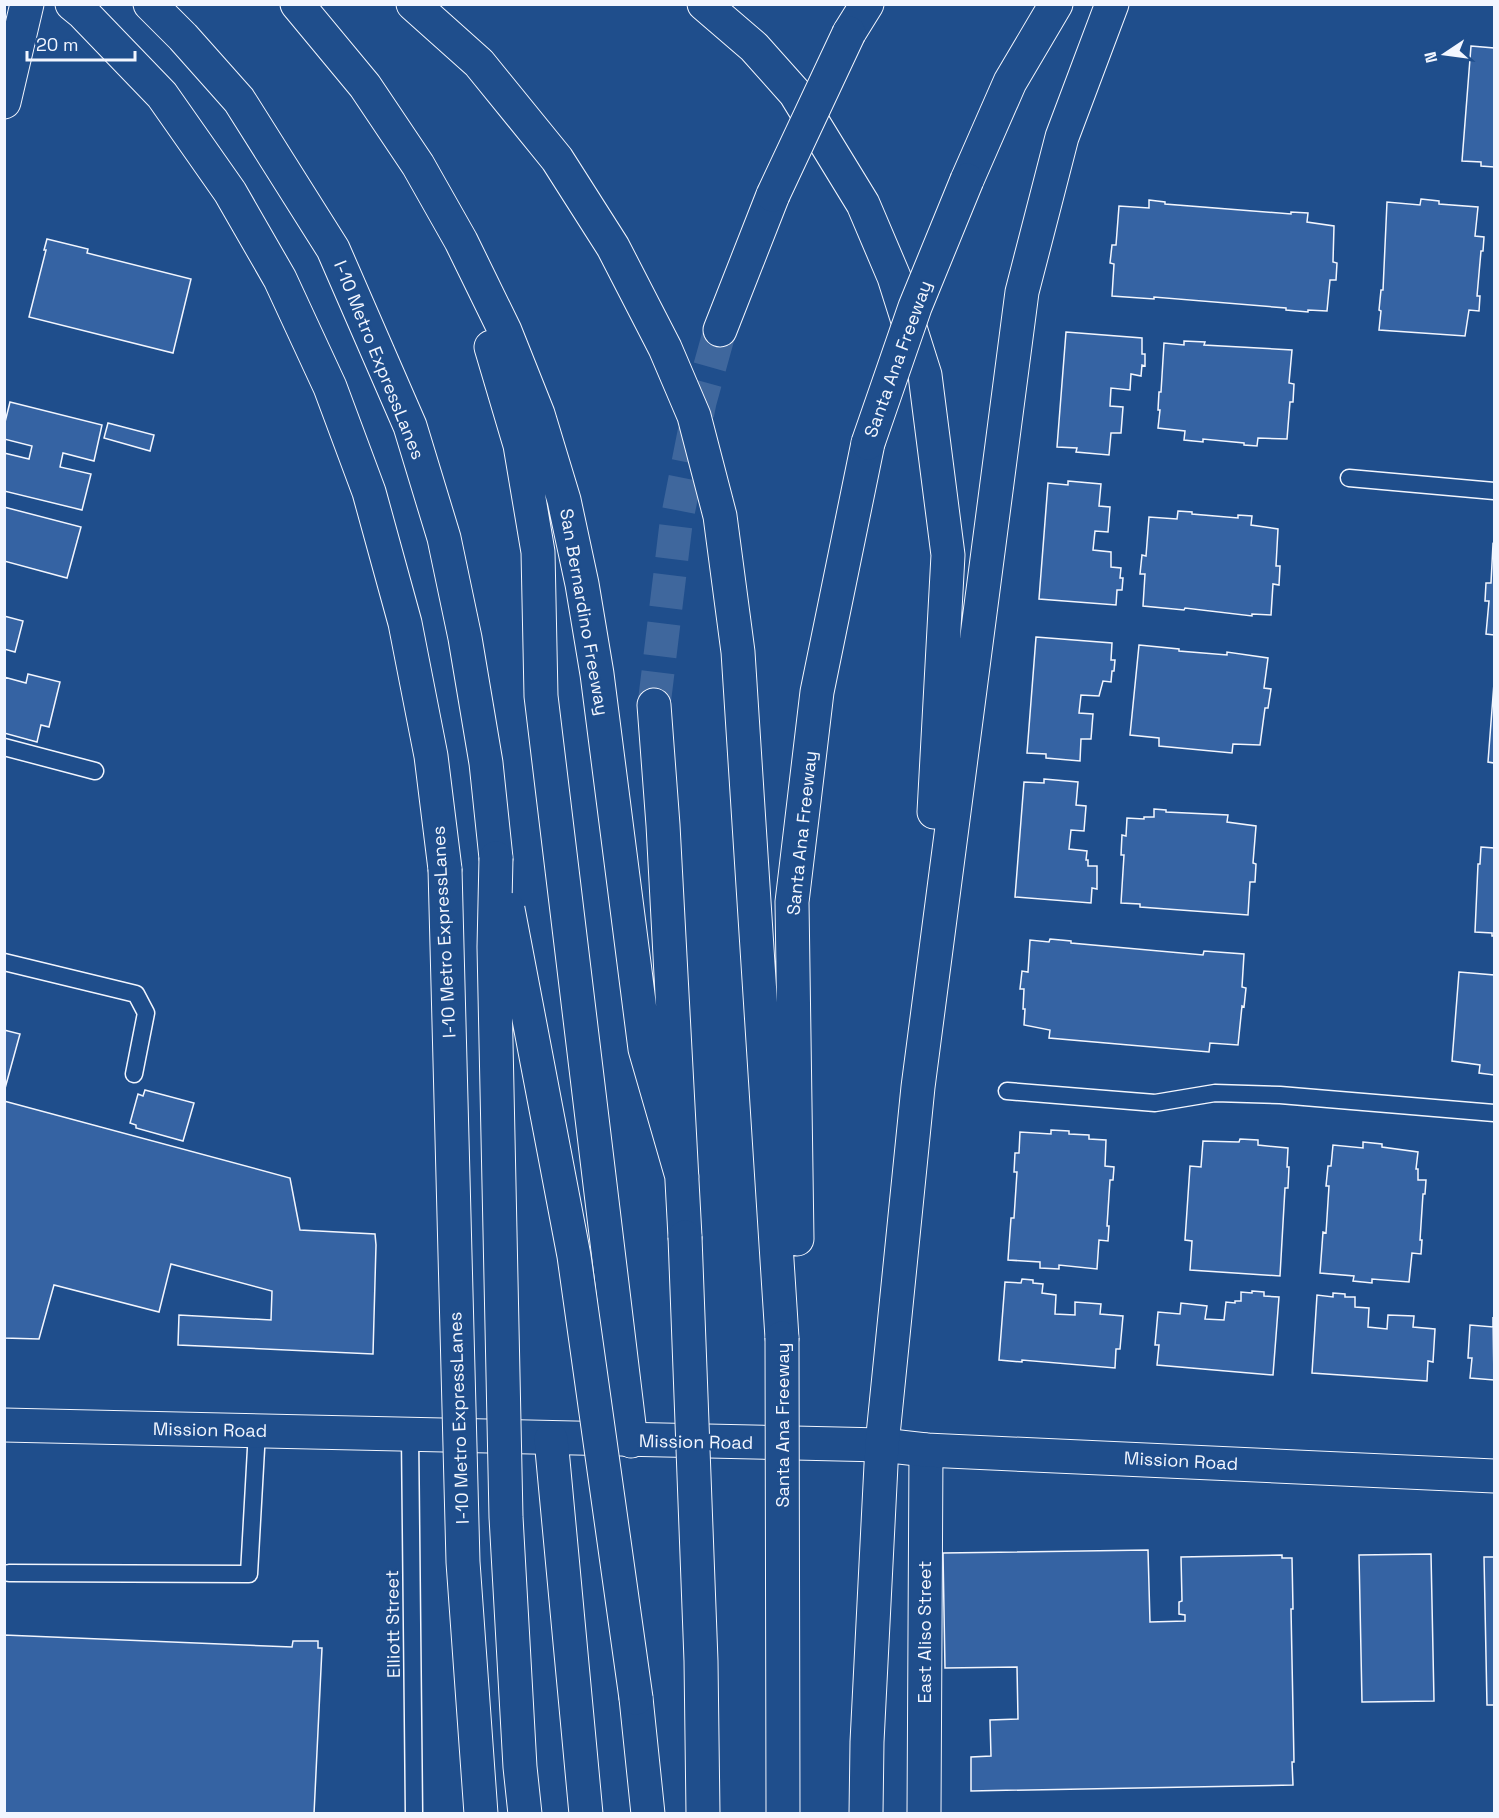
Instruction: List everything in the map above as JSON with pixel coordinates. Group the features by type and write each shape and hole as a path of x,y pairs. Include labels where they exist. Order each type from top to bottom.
{"main road":[{"path":"4,102 20,42 27,4"},
{"name":"I-10 Metro ExpressLanes","path":"72,4 162,95 230,192 280,279 330,387 369,492 405,623 431,756 445,868 463,1562 482,1814"},
{"name":"I-10 Metro ExpressLanes","path":"150,4 239,100 333,249 410,426 444,538 465,638 486,763 496,858 494,947 506,1517 520,1767 525,1814"},
{"name":"San Bernardino Freeway","path":"297,4 365,86 418,165 461,241 505,331 538,414 564,500 582,584 597,674 645,1049 682,1177"},
{"path":"414,4 479,63 557,159 614,247 665,348 694,416 720,516 738,651 782,1338"},
{"path":"704,4 754,47 795,93 857,194 894,277 925,375 948,555 918,1087"},
{"path":"720,330 773,195 849,33 867,4"},
{"name":"Santa Ana Freeway","path":"783,1814 782,1338 797,1270 792,902 817,692 868,443 915,307 1010,82 1056,4"},
{"path":"866,1814 867,1742 882,1445 918,1087 1022,292 1062,137 1112,4"},
{"path":"461,241 520,445 538,552 541,696 631,1441"},
{"path":"654,705 663,825 685,1237 701,1661 703,1814"},
{"path":"496,858 516,946 574,1256 636,1698 648,1814"},
{"name":"Mission Road","path":"4,1425 882,1445 926,1450 1494,1476"},
{"path":"551,1438 586,1814"},
{"name":"East Aliso Street","path":"924,1814 926,1450"}],"lane":[{"path":"1349,478 1494,491"},
{"path":"4,747 95,771"},
{"path":"4,962 136,994 146,1013 134,1074"},
{"path":"1007,1091 1155,1103 1215,1093 1280,1095 1494,1113"},
{"path":"9,1573 249,1574 257,1431"},
{"name":"Elliott Street","path":"410,1435 414,1814"}],"building":[{"path":"1471,46 1494,48 1494,167 1481,166 1481,162 1462,161"},
{"path":"1421,199 1439,201 1439,204 1478,207 1475,236 1484,237 1477,296 1480,296 1479,311 1469,310 1465,336 1379,330 1387,202 1420,205"},
{"path":"1149,200 1165,202 1165,204 1291,214 1291,212 1308,213 1307,222 1334,226 1333,262 1337,263 1336,280 1330,280 1327,311 1308,310 1308,312 1286,310 1286,308 1154,297 1154,299 1112,296 1114,264 1110,263 1112,245 1116,245 1119,206 1149,208"},
{"path":"47,239 88,249 87,253 191,279 173,353 29,317"},
{"path":"1066,332 1142,338 1145,366 1142,365 1141,376 1131,374 1130,390 1111,388 1110,406 1123,407 1121,433 1111,433 1109,455 1076,452 1077,448 1057,447"},
{"path":"1184,341 1205,342 1204,345 1292,350 1289,383 1294,384 1293,402 1290,402 1287,439 1258,438 1257,446 1203,439 1203,442 1184,440 1185,431 1158,428 1164,343 1184,345"},
{"path":"10,402 102,425 94,461 63,453 60,467 91,474 82,510 4,491 4,453 29,459 32,446 4,439 4,426"},
{"path":"108,423 154,435 150,451 104,438"},
{"path":"1068,481 1101,484 1099,506 1110,507 1108,532 1095,531 1093,550 1111,552 1111,567 1121,568 1122,590 1117,590 1116,605 1039,599 1048,483 1068,485"},
{"path":"4,507 81,527 67,578 4,561"},
{"path":"1178,511 1238,518 1238,515 1252,516 1251,525 1278,529 1276,566 1280,566 1279,585 1273,584 1271,615 1252,614 1252,616 1185,608 1184,610 1143,606 1145,574 1140,574 1142,555 1146,556 1149,517 1177,519"},
{"path":"1493,544 1494,635 1486,634 1489,601 1485,601 1486,583 1491,583"},
{"path":"4,616 23,621 15,652 4,649"},
{"path":"1036,637 1112,643 1111,660 1115,660 1111,682 1103,681 1099,696 1081,695 1079,713 1093,714 1091,739 1081,739 1080,761 1046,758 1046,754 1027,753"},
{"path":"1139,645 1179,649 1179,651 1227,655 1227,652 1268,658 1264,688 1271,689 1268,708 1265,708 1260,745 1233,744 1232,753 1159,746 1159,738 1130,735"},
{"path":"28,674 60,682 49,727 41,725 37,742 4,733 4,677 26,683"},
{"path":"1494,683 1494,763 1488,762"},
{"path":"1044,779 1078,782 1076,805 1086,806 1084,831 1071,830 1069,849 1087,851 1088,866 1097,866 1097,889 1092,888 1091,903 1015,897 1024,782 1044,783"},
{"path":"1154,809 1166,810 1166,812 1228,815 1227,822 1256,826 1253,863 1256,864 1255,882 1250,882 1248,915 1140,907 1140,904 1121,903 1124,855 1121,855 1122,835 1126,836 1127,818 1154,817"},
{"path":"1481,847 1494,848 1494,936 1492,933 1475,932"},
{"path":"1050,939 1203,955 1204,951 1244,954 1242,987 1246,988 1238,1045 1210,1043 1209,1052 1049,1038 1050,1030 1024,1025 1024,989 1020,989 1022,971 1028,972 1030,940 1049,942"},
{"path":"1459,972 1494,975 1494,1075 1479,1073 1480,1065 1452,1061"},
{"path":"4,1030 20,1034 4,1092"},
{"path":"145,1090 194,1103 183,1141 136,1128 136,1125 130,1123 138,1094 143,1096"},
{"path":"4,1101 290,1178 300,1230 375,1234 373,1354 178,1345 179,1315 271,1320 272,1291 171,1264 159,1312 54,1285 39,1339 4,1338"},
{"path":"1051,1130 1069,1131 1069,1134 1089,1135 1089,1139 1106,1140 1105,1166 1114,1167 1113,1180 1110,1180 1108,1241 1099,1240 1097,1269 1059,1265 1059,1269 1040,1268 1040,1262 1008,1260 1011,1218 1014,1218 1017,1172 1014,1172 1015,1153 1019,1153 1020,1132 1051,1134"},
{"path":"1240,1139 1258,1140 1258,1145 1288,1148 1288,1188 1285,1188 1280,1276 1190,1270 1192,1241 1185,1240 1190,1166 1201,1167 1203,1141 1239,1142"},
{"path":"1363,1142 1418,1152 1416,1169 1418,1169 1418,1180 1426,1180 1425,1194 1423,1194 1420,1240 1422,1240 1421,1254 1412,1253 1409,1282 1372,1279 1372,1283 1353,1281 1354,1276 1320,1273 1323,1232 1326,1233 1328,1166 1331,1166 1333,1145 1363,1148"},
{"path":"1022,1279 1043,1284 1042,1293 1056,1295 1055,1314 1075,1315 1075,1302 1101,1304 1100,1314 1123,1316 1120,1349 1116,1349 1115,1368 999,1360 1005,1282 1021,1283"},
{"path":"1252,1291 1264,1292 1264,1296 1279,1297 1273,1375 1157,1365 1159,1345 1155,1345 1158,1312 1180,1314 1181,1303 1207,1306 1205,1319 1224,1320 1226,1302 1241,1301 1241,1292 1252,1293"},
{"path":"1333,1293 1355,1297 1355,1307 1369,1308 1368,1327 1387,1329 1388,1315 1414,1316 1413,1327 1435,1329 1433,1362 1428,1361 1427,1381 1312,1373 1317,1295 1333,1297"},
{"path":"1493,1317 1494,1380 1470,1378 1472,1358 1468,1358 1470,1325 1493,1327"},
{"path":"1148,1550 1150,1622 1185,1621 1185,1615 1179,1614 1179,1602 1182,1601 1181,1557 1282,1555 1282,1558 1292,1558 1293,1785 971,1791 971,1757 991,1756 990,1720 1018,1719 1017,1667 945,1668 943,1553"},
{"path":"1431,1554 1434,1701 1362,1702 1359,1555"},
{"path":"1484,1557 1494,1557 1494,1705 1487,1705"},
{"path":"4,1635 292,1647 293,1641 318,1641 318,1648 322,1648 314,1814 4,1814"}],"tunnel":[{"path":"654,705 676,524 700,402 720,330"}]}
